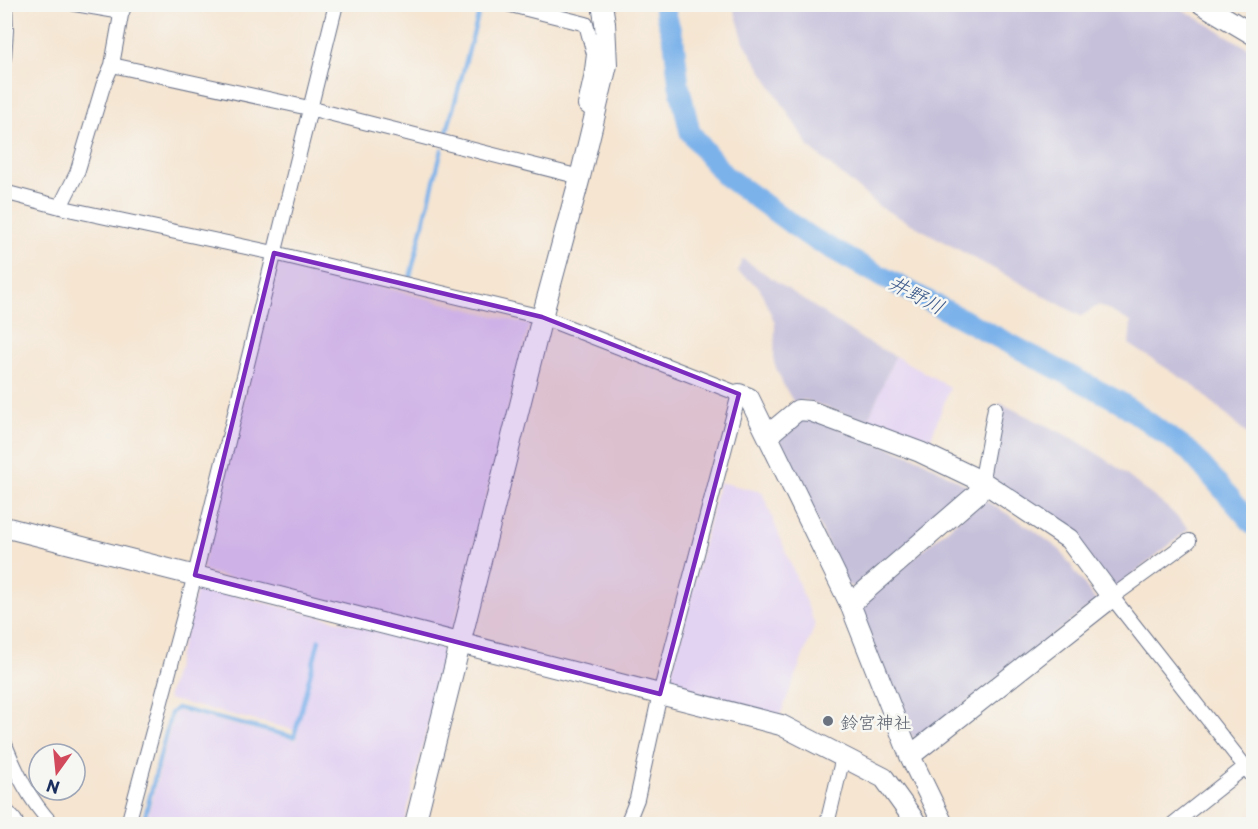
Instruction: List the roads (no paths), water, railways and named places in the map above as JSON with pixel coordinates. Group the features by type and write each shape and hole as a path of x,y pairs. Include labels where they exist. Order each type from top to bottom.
{"highway":[{"path":"4,817 10,825"}],"street":[{"path":"4,58 5,4"},
{"path":"60,207 76,173 112,64 123,8 75,4"},
{"path":"128,825 195,575 336,4"},
{"path":"507,4 586,24 594,54 585,105 595,113"},
{"path":"415,825 607,65 606,23 602,4"},
{"path":"1202,4 1254,35"},
{"path":"112,64 309,108 580,177"},
{"path":"4,192 60,207 274,253 542,317 749,398 850,604 909,756 943,825"},
{"path":"627,825 637,800 660,694 739,394"},
{"path":"850,604 977,494 983,482 995,408"},
{"path":"768,435 798,410 810,411 920,452 983,482 1069,539 1249,773 1173,825"},
{"path":"4,527 781,725 884,778 917,825"},
{"path":"909,756 1112,597 1190,541"},
{"path":"4,742 29,795 52,825"},
{"path":"832,823 843,757"}],"waterway":[{"name":"井野川","path":"663,4 674,42 679,85 690,132 724,175 807,235 1120,402 1190,452 1254,525"},
{"path":"446,135 481,5"},
{"path":"410,277 442,149"},
{"path":"143,824 171,713 177,708 294,737 319,640"}],"place":[{"name":"鈴宮神社","path":"828,721"}]}
